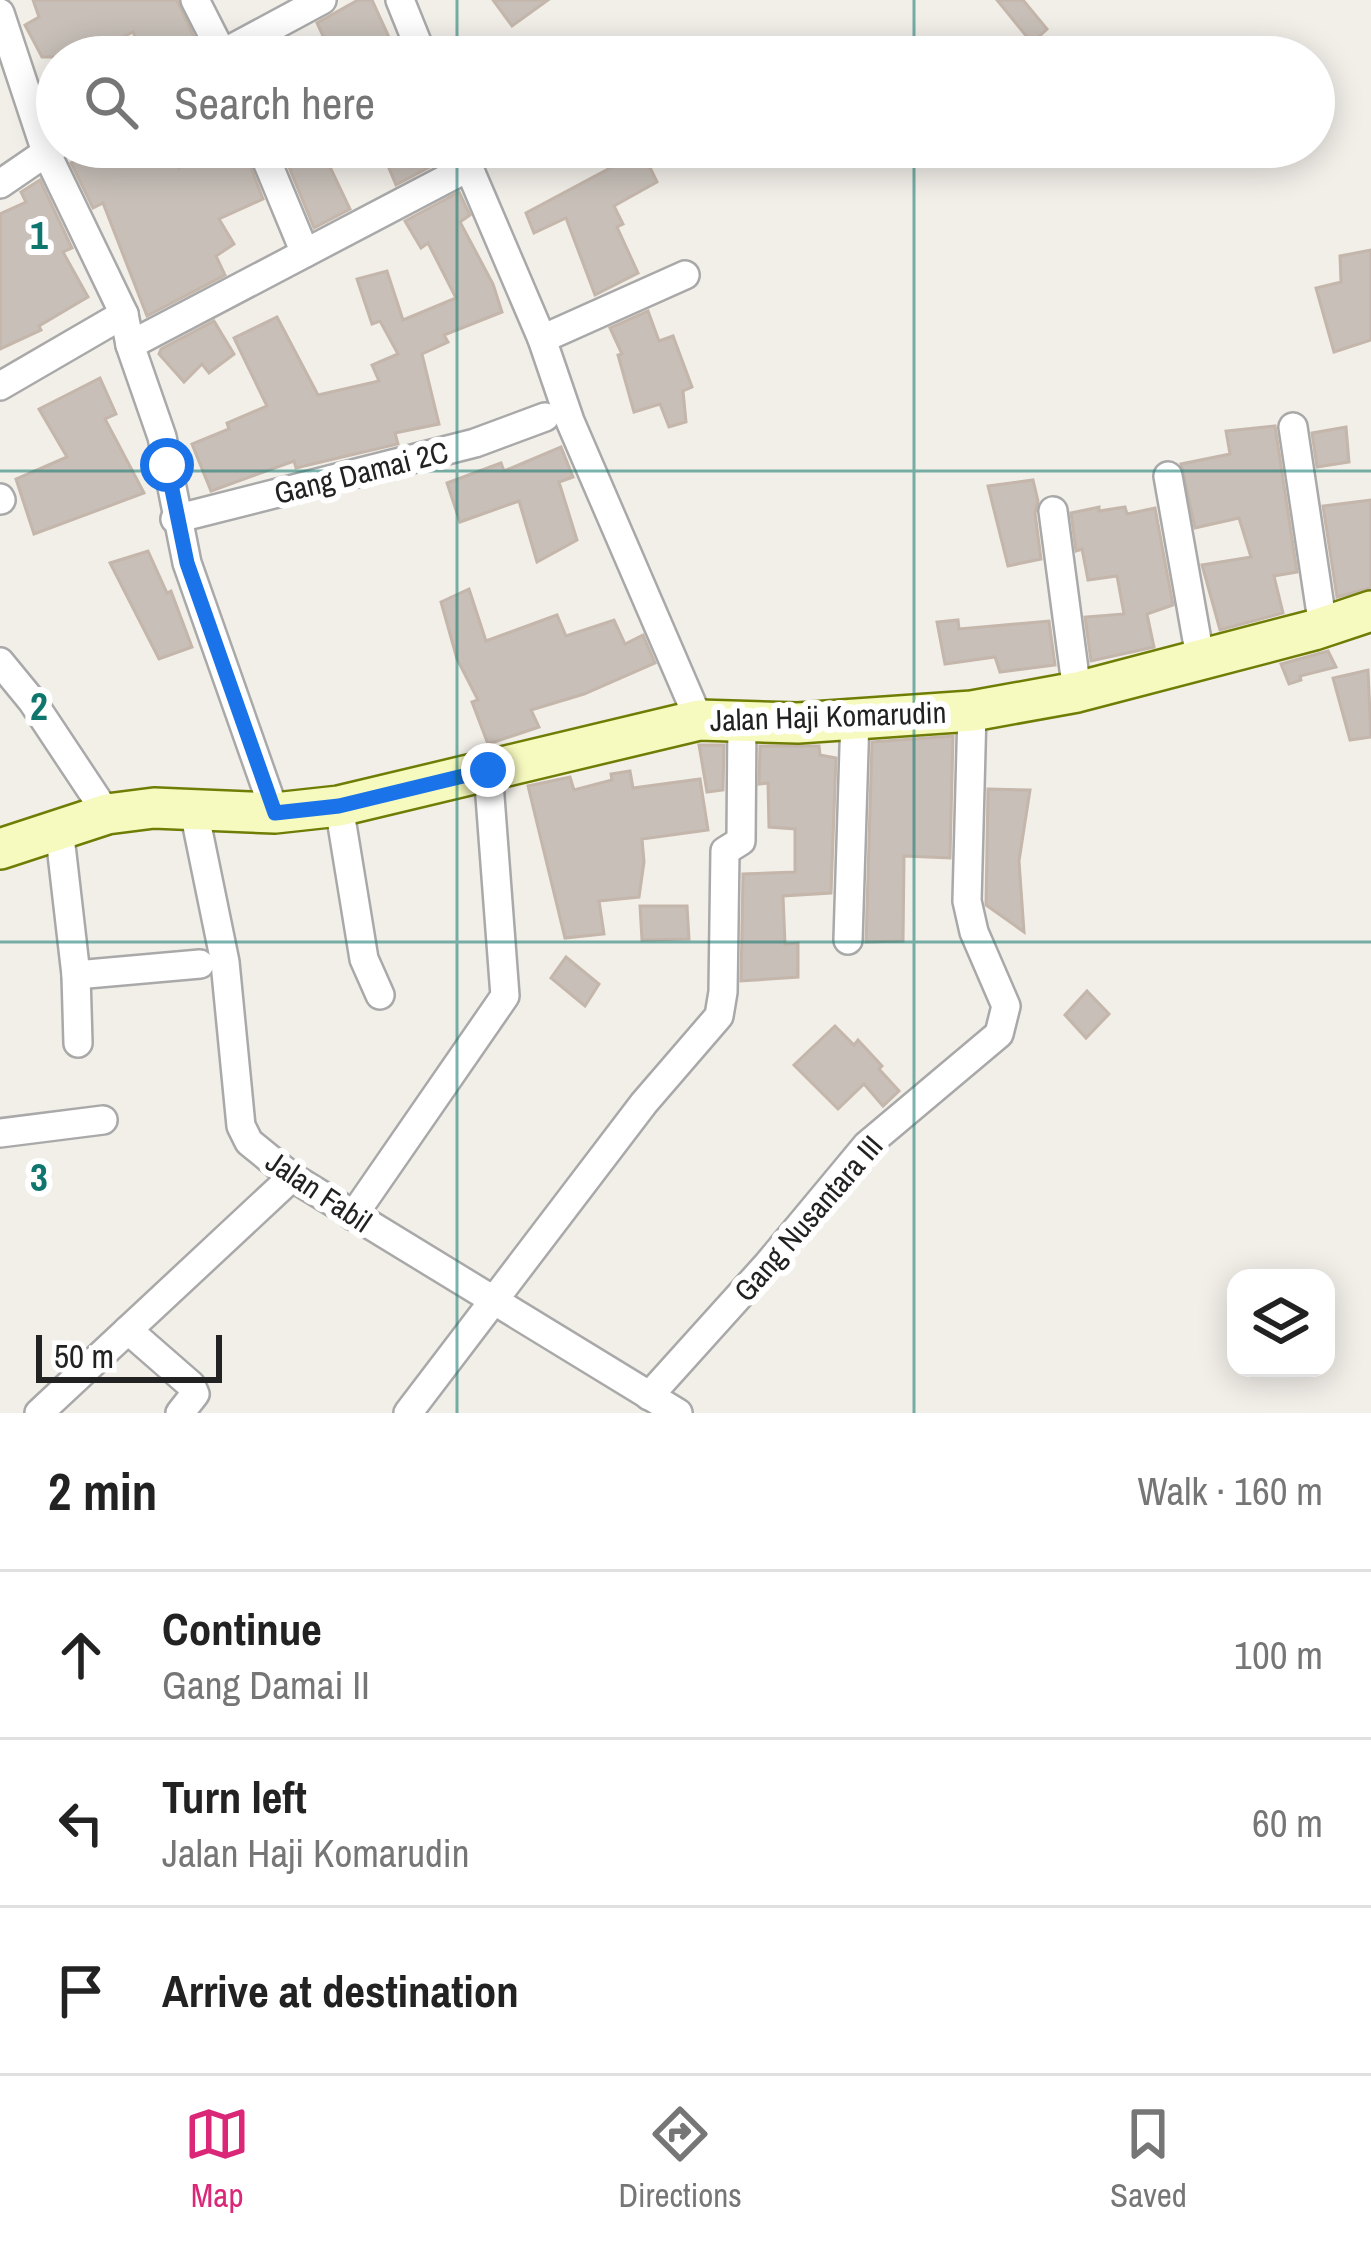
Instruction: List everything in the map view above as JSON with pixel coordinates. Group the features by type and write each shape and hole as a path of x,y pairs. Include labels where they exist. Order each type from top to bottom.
{"street":[{"path":"195,0 212,36"},
{"path":"257,36 322,0"},
{"path":"400,0 415,36"},
{"path":"0,13 36,108"},
{"path":"0,184 36,159"},
{"path":"60,168 124,314 162,437 175,519 275,813"},
{"path":"270,168 305,253"},
{"path":"130,345 305,253 447,168"},
{"path":"470,168 542,339 570,421 699,720"},
{"path":"542,339 685,275"},
{"path":"0,386 124,314"},
{"name":"Gang Damai 2C","path":"175,519 475,443 545,416"},
{"path":"1293,427 1323,627"},
{"path":"1168,476 1200,657"},
{"path":"1053,511 1077,692"},
{"name":"Jalan Haji Komarudin","path":"0,849 107,814 154,808 275,813 339,806 699,720 797,723 972,711 1077,692 1371,611"},
{"path":"0,662 32,701 107,814"},
{"name":"Gang Nusantara III","path":"649,1396 867,1145 999,1034 1006,1020 1006,1006 974,932 968,902 972,711"},
{"path":"848,940 855,717"},
{"path":"407,1413 644,1103 719,1016 724,992 724,850 741,841 742,720"},
{"path":"353,1216 505,996 488,770"},
{"path":"339,806 364,959 380,995"},
{"name":"Jalan Fabil","path":"194,811 225,962 241,1126 250,1142 292,1177 353,1216 678,1413"},
{"path":"58,829 76,975 78,1043"},
{"path":"76,975 200,964"},
{"path":"0,1133 103,1120"},
{"path":"39,1413 292,1177"},
{"path":"128,1330 191,1385 194,1394 180,1413"}],"building":[{"path":"33,0 177,0 194,36 135,36 133,32 125,36 36,36 36,46 25,25 39,17"},
{"path":"358,0 372,0 388,36 323,36 317,23"},
{"path":"493,0 548,0 512,26"},
{"path":"997,0 1023,0 1047,29 1040,36 1026,36"},
{"path":"73,168 251,168 263,199 219,219 234,244 216,256 225,275 147,316 103,203 93,208"},
{"path":"289,168 330,168 350,209 314,228"},
{"path":"389,168 428,168 396,185"},
{"path":"610,168 650,168 657,182 614,206 623,224 617,227 638,273 595,295 566,218 534,233 526,213"},
{"path":"40,180 72,248 63,252 88,297 39,326 41,330 0,349 0,214 26,202 21,192"},
{"path":"459,192 470,215 460,222 493,284 502,312 444,335 448,342 422,354 439,424 395,433 398,444 296,468 294,461 211,491 192,444 267,406 234,338 277,317 318,395 379,381 372,365 398,354 380,321 372,324 357,279 387,271 403,320 456,298 428,243 421,248 405,221"},
{"path":"1371,250 1371,340 1334,352 1316,288 1341,282 1340,256"},
{"path":"648,311 659,341 673,336 692,387 683,391 686,422 669,427 660,404 634,412 618,355 622,354 610,328"},
{"path":"214,321 234,354 209,373 202,364 184,382 159,354 161,349"},
{"path":"100,378 116,414 105,419 144,493 34,534 16,479 67,457 39,409"},
{"path":"1275,426 1297,572 1274,576 1283,613 1220,630 1202,565 1251,557 1239,518 1195,528 1181,464 1230,454 1226,431"},
{"path":"1346,427 1349,462 1317,467 1312,433"},
{"path":"561,447 573,477 559,482 577,540 537,562 519,501 460,522 447,483 501,463 504,471"},
{"path":"1033,480 1041,559 1008,566 988,486"},
{"path":"1371,500 1371,588 1337,597 1323,506"},
{"path":"1099,507 1099,511 1125,507 1127,514 1155,508 1173,605 1147,614 1154,647 1091,661 1085,617 1124,614 1117,576 1088,580 1082,549 1076,551 1071,513"},
{"path":"148,551 167,593 171,591 192,647 159,659 110,563"},
{"path":"469,589 486,641 557,615 566,636 614,620 625,644 643,635 655,663 584,694 531,710 539,727 488,744 472,702 478,700 457,659 441,602"},
{"path":"958,620 959,629 1049,621 1055,665 1000,672 995,657 945,664 937,622"},
{"path":"1328,651 1336,667 1300,676 1301,680 1289,684 1281,664"},
{"path":"1368,670 1371,737 1350,740 1333,678"},
{"path":"953,736 950,858 904,856 903,941 866,942 872,742"},
{"path":"699,745 724,745 723,790 707,792"},
{"path":"760,746 819,746 820,755 836,758 831,893 783,896 785,944 798,943 798,977 741,981 743,874 795,872 795,829 769,827 768,783 759,784"},
{"path":"630,771 633,788 700,779 708,830 642,839 639,897 599,901 604,934 565,938 528,786 570,777 574,790"},
{"path":"988,789 1030,790 1019,861 1024,932 986,905"},
{"path":"640,906 687,906 689,939 642,940"},
{"path":"566,957 599,984 585,1006 551,978"},
{"path":"1087,991 1109,1014 1086,1038 1065,1015"},
{"path":"835,1026 854,1045 858,1040 899,1091 883,1106 864,1084 838,1109 794,1065"}],"route":[{"path":"167,465 187,563 275,813 339,806 488,770"}]}
